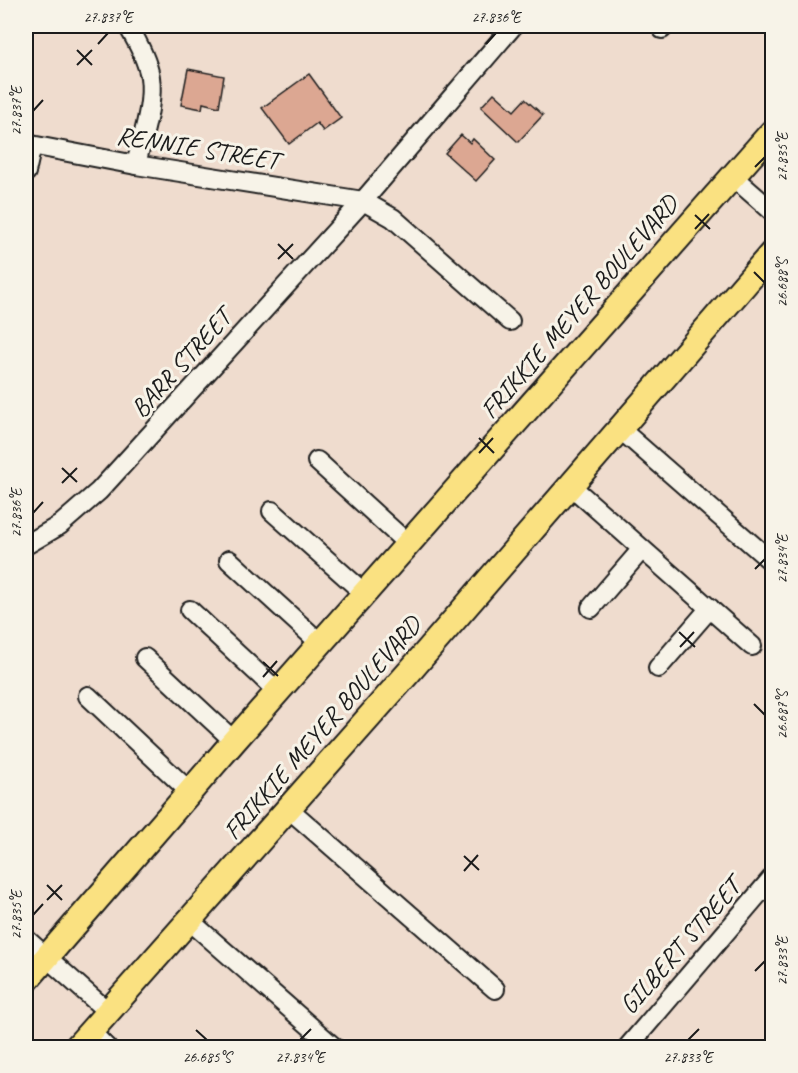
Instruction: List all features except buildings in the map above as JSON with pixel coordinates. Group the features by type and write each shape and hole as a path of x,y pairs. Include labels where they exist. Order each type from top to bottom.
{"main road":[{"name":"FRIKKIE MEYER BOULEVARD","path":"26,981 320,643 772,132"},
{"name":"FRIKKIE MEYER BOULEVARD","path":"91,1042 107,1011 289,809 772,253"}],"street":[{"path":"128,26 145,61 150,78 150,102 136,165"},
{"name":"BARR STREET","path":"26,545 60,525 99,491 363,201 508,27"},
{"path":"26,172 29,144"},
{"name":"RENNIE STREET","path":"29,144 136,165 363,201"},
{"path":"732,176 772,211"},
{"path":"363,201 393,218 510,321"},
{"path":"620,429 772,562"},
{"path":"317,461 408,544"},
{"path":"570,486 752,646"},
{"path":"272,511 364,593"},
{"path":"591,608 642,549"},
{"path":"229,560 320,643"},
{"path":"658,668 710,608"},
{"path":"190,610 278,692"},
{"path":"145,658 234,741"},
{"path":"88,696 190,792"},
{"path":"289,809 495,989"},
{"name":"GILBERT STREET","path":"627,1047 772,878"},
{"path":"190,921 335,1047"},
{"path":"26,939 107,1011"}]}
